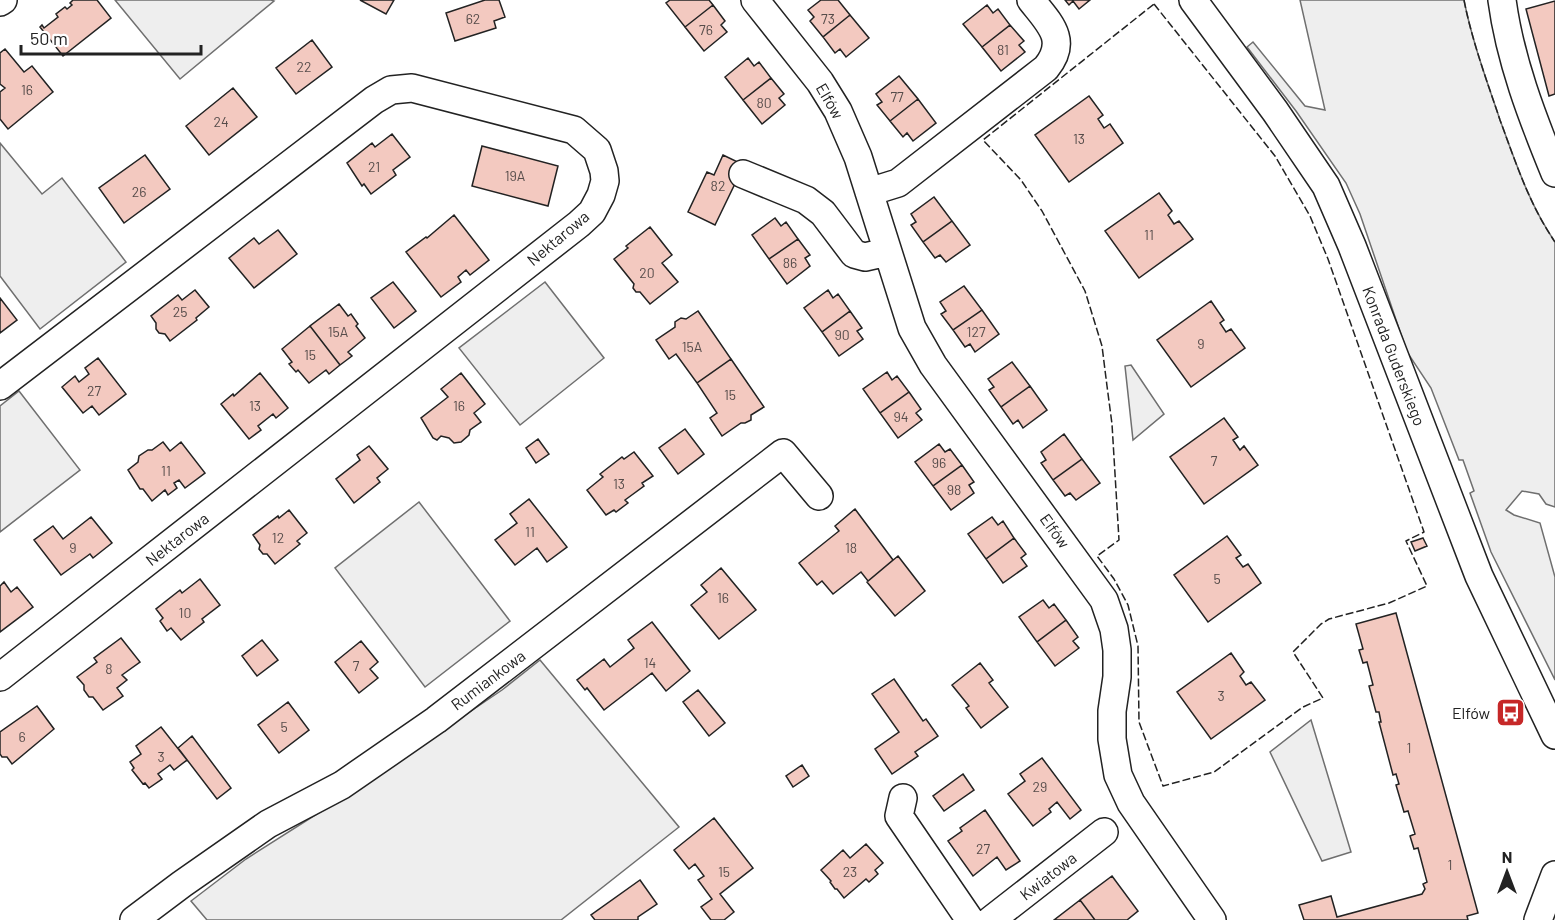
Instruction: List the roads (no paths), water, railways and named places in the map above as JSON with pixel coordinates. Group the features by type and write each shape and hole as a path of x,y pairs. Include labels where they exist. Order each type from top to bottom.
{"street":[{"name":"Elfów","path":"755,0 820,82 838,111 870,192 912,328 933,365 1104,600 1114,629 1117,650 1112,739 1118,775 1131,803 1212,920"},
{"path":"870,192 898,183 1050,63 1054,58 1057,43 1054,30 1031,0"},
{"name":"Konrada Guderskiego","path":"1192,0 1275,111 1326,186 1352,246 1475,565 1555,735"},
{"path":"1502,0 1506,28 1521,83 1555,173"},
{"name":"Nektarowa","path":"0,386 374,100 391,90 412,88 438,93 573,130 597,150 602,161 605,181 601,195 592,212 579,224 0,677"},
{"path":"743,174 806,200 822,213 854,254 865,257 887,252"},
{"name":"Rumiankowa","path":"134,920 268,824 342,785 436,720 783,453 819,496"},
{"path":"903,798 899,816 988,920"},
{"name":"Kwiatowa","path":"988,920 1104,832"},
{"path":"1538,920 1555,875"}],"place":[{"name":"Elfów","path":"1511,713"}]}
